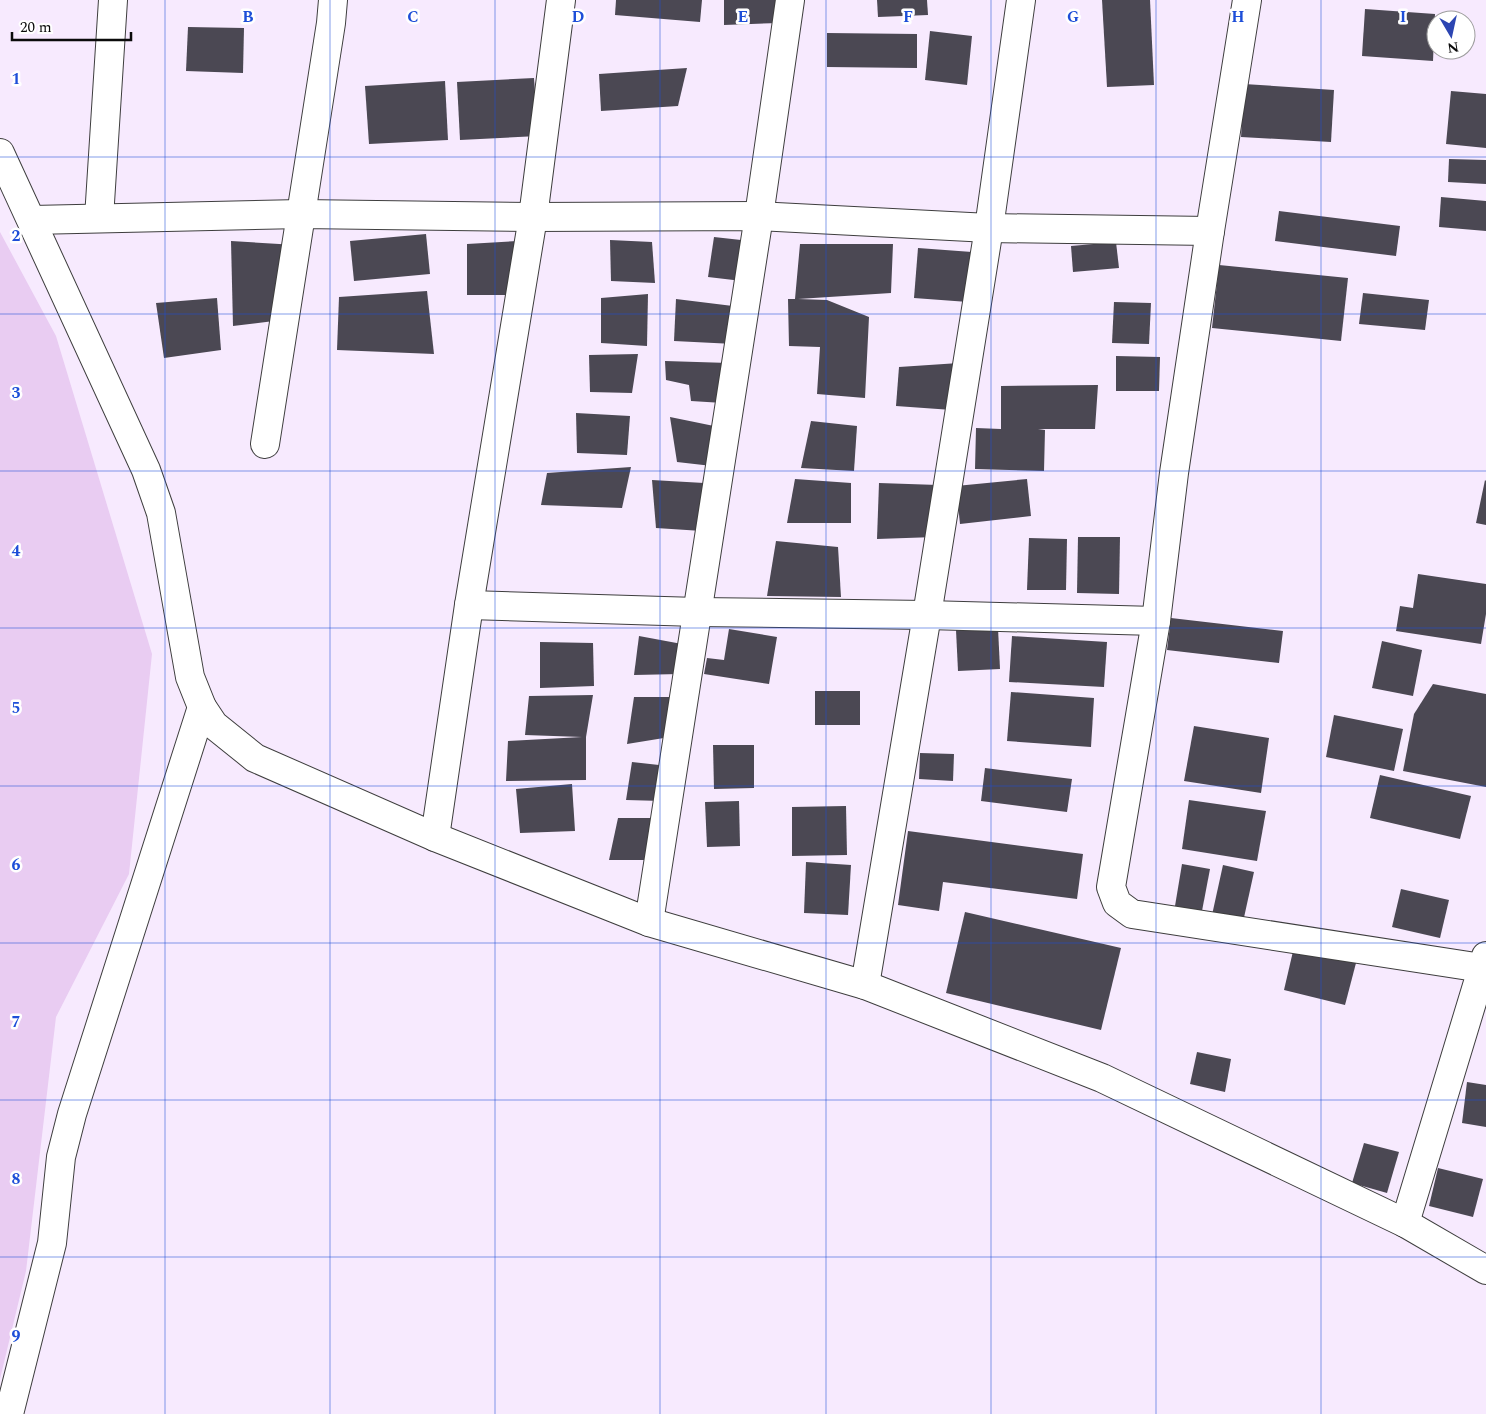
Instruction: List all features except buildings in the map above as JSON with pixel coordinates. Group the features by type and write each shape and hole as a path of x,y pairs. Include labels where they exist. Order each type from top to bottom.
{"street":[{"path":"99,218 113,0"},
{"path":"265,444 334,0"},
{"path":"435,837 469,605 533,218 561,0"},
{"path":"649,922 759,216 790,0"},
{"path":"865,986 989,228 1021,0"},
{"path":"1247,0 1174,473 1156,621 1111,886 1117,903 1132,914 1484,962 1406,1223"},
{"path":"0,153 146,470 161,513 190,677 202,707 214,724 255,758 435,837 649,922 865,986 1102,1078 1406,1223 1486,1270"},
{"path":"32,220 301,214 533,218 759,216 989,228 1210,231"},
{"path":"469,605 697,612 927,615 1156,621"},
{"path":"9,1414 52,1243 61,1157 72,1114 202,707"}],"shaded area":[{"path":"0,232 56,336 152,654 129,874 56,1017 26,1271 0,1379"}]}
